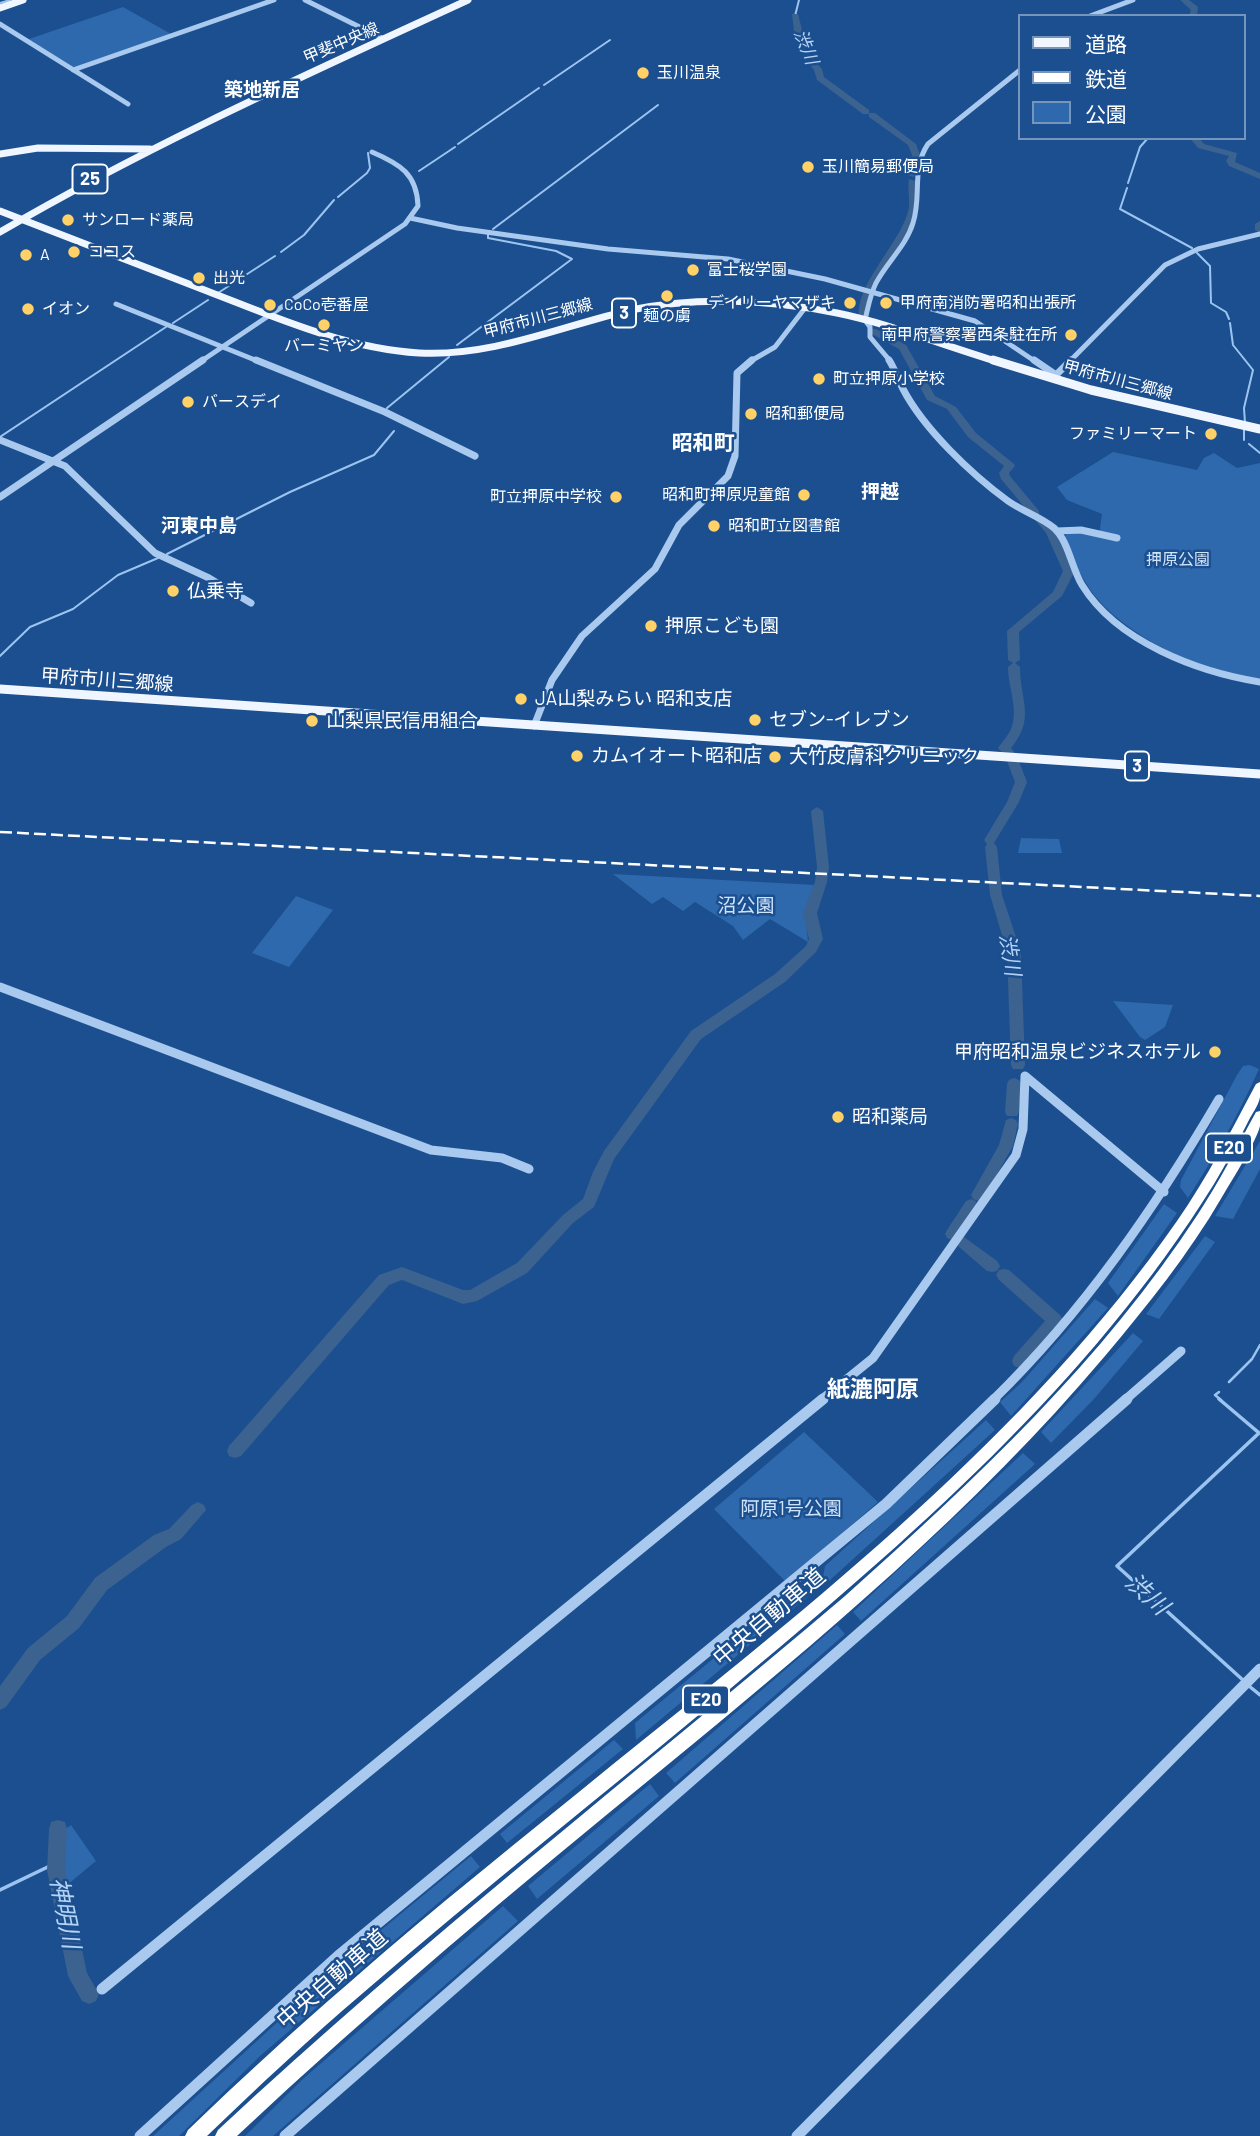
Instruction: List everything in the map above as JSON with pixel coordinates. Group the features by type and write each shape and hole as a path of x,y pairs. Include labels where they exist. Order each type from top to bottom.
{"highway":[{"name":"中央自動車道","path":"1200,1210 1260,1087"},
{"name":"中央自動車道","path":"224,2136 363,2008 776,1664 935,1522 1083,1372 1144,1299 1260,1116"},
{"name":"中央自動車道","path":"194,2136 350,1992 765,1651 923,1513 1073,1363 1187,1230"}],"main road":[{"path":"0,8 23,0"},
{"name":"甲斐中央線","path":"0,232 150,149 274,88 468,0"},
{"name":"甲斐中央線","path":"0,154 38,148 150,149"},
{"name":"甲府市川三郷線","path":"0,211 268,316 349,344 422,353 500,346 604,317 670,305 747,302 805,308 864,320 1177,412 1260,429"},
{"name":"甲府市川三郷線","path":"0,689 1260,774"}],"street":[{"path":"73,70 274,0"},
{"path":"305,0 384,39"},
{"path":"1095,14 1133,0"},
{"path":"0,24 128,104"},
{"path":"1018,72 923,151 916,166 917,207 909,234 872,292 864,320 870,327 870,337 891,362 903,390 943,445 1017,507 1052,525 1087,592 1130,633 1222,676 1260,682"},
{"path":"372,152 410,172 418,205 426,221"},
{"path":"0,497 411,218 418,205"},
{"path":"411,218 608,249 727,259 872,292 982,324 1054,377 1165,265 1198,249 1260,234"},
{"path":"116,304 385,412 475,456"},
{"path":"534,726 552,680 582,636 655,569 667,552 679,525 728,476 735,456 734,406 737,373 747,363 771,351 805,308"},
{"path":"0,440 54,461 70,471 155,553 209,578 251,603"},
{"path":"1057,531 1081,530 1117,538"},
{"path":"0,987 431,1150 502,1158 528,1169"},
{"path":"102,1989 873,1358 1016,1155 1023,1129 1025,1076 1164,1192"},
{"path":"140,2136 338,1956 886,1504 1032,1361 1090,1294 1164,1192 1219,1099"},
{"path":"285,2136 1181,1351"},
{"path":"797,2136 1258,1671"}],"green space":[{"path":"123,7 171,34 73,70 26,40"},
{"name":"押原公園","path":"1113,452 1197,470 1204,458 1214,453 1237,468 1260,463 1260,678 1216,670 1170,652 1127,626 1109,611 1086,583 1063,539 1069,531 1099,536 1102,514 1067,500 1057,487"},
{"path":"1021,838 1059,839 1062,853 1018,853"},
{"name":"沼公園","path":"613,874 815,885 805,910 808,942 770,919 743,940 733,926 695,902 683,911 663,897 652,904"},
{"path":"296,896 333,910 289,967 252,953"},
{"path":"1113,1001 1173,1005 1165,1027 1145,1040"},
{"path":"1250,1065 1259,1069 1226,1135 1188,1198 1180,1187 1181,1180 1237,1075 1243,1066"},
{"path":"1260,1141 1260,1169 1233,1219 1215,1216"},
{"path":"1164,1204 1177,1213 1118,1296 1108,1283"},
{"path":"1205,1236 1215,1242 1159,1319 1146,1314"},
{"path":"1095,1299 1108,1308 1011,1416 1000,1402 1022,1382"},
{"path":"1133,1333 1143,1341 1094,1399 1051,1443 1041,1432"},
{"path":"986,1420 995,1430 829,1581 823,1577 825,1566"},
{"name":"阿原1号公園","path":"804,1432 878,1502 786,1582 714,1509"},
{"path":"1023,1453 1035,1464 861,1621 853,1612"},
{"path":"798,1589 807,1597 636,1740 635,1723"},
{"path":"837,1625 845,1634 675,1783 666,1773"},
{"path":"614,1740 623,1749 507,1843 500,1834"},
{"path":"650,1784 659,1796 537,1899 528,1886"},
{"path":"71,1825 96,1861 61,1890 58,1869 61,1832"},
{"path":"471,1856 480,1867 260,2056 179,2136 153,2136 352,1954"},
{"path":"503,1906 518,1921 273,2136 245,2136 304,2078"}],"waterway":[{"path":"0,3 10,0"},
{"name":"渋川","path":"795,16 799,0"},
{"path":"1184,0 1190,5"},
{"path":"1184,0 1195,9 1194,14"},
{"name":"渋川","path":"795,16 798,31 806,36 808,58 818,69 820,78 866,112"},
{"path":"544,85 610,40"},
{"path":"458,144 539,88"},
{"path":"493,229 658,105"},
{"name":"渋川","path":"872,115 912,144 916,155 911,175"},
{"path":"1128,183 1140,147 1146,140"},
{"path":"1196,140 1201,146 1234,155 1230,161 1232,164 1260,176"},
{"path":"419,171 455,147"},
{"path":"338,197 367,173 370,168 368,153"},
{"name":"渋川","path":"881,270 913,211 912,181"},
{"path":"1127,188 1120,209 1192,248"},
{"path":"281,252 304,235 334,200"},
{"path":"1260,224 1260,230"},
{"path":"457,345 572,259 556,251 488,238 488,234"},
{"path":"1197,253 1210,266 1211,303 1226,312 1229,319"},
{"path":"218,293 275,256"},
{"name":"渋川","path":"868,290 878,273"},
{"name":"渋川","path":"862,317 867,294"},
{"path":"173,323 208,300"},
{"path":"1230,323 1233,345 1253,370 1244,408 1245,423"},
{"path":"0,437 166,327"},
{"name":"渋川","path":"873,331 903,347 931,398 946,406"},
{"path":"387,408 449,357"},
{"name":"渋川","path":"952,409 972,435 1010,466 1004,473 1005,477 1035,513"},
{"path":"1244,429 1244,440"},
{"path":"167,554 290,492 374,455 394,431"},
{"path":"1249,444 1260,453"},
{"name":"渋川","path":"1014,660 1013,631 1058,594 1069,571 1051,532 1040,520"},
{"path":"0,656 30,627 73,609 118,575 158,558"},
{"name":"渋川","path":"990,840 1013,802 1021,782 1010,754 1004,748 1019,726 1020,707 1014,667"},
{"path":"235,1451 384,1280 402,1273 463,1297 472,1296 522,1268 568,1219 589,1203 609,1155 696,1035 780,978 811,949 816,939 810,913 821,882 823,867 817,811"},
{"name":"渋川","path":"991,847 996,895 1014,952 1018,1065"},
{"name":"渋川","path":"1012,1112 1014,1084"},
{"name":"渋川","path":"978,1195 1006,1146 1011,1124"},
{"name":"渋川","path":"952,1234 971,1205"},
{"name":"渋川","path":"964,1243 992,1266"},
{"name":"渋川","path":"1004,1275 1055,1320 1020,1361"},
{"path":"1229,1382 1252,1359 1260,1345"},
{"path":"1219,1392 1215,1395 1221,1400"},
{"name":"渋川","path":"1219,1399 1259,1433 1117,1566 1244,1681"},
{"path":"0,1701 34,1654 73,1622 101,1584 160,1541 175,1534 198,1510"},
{"name":"渋川","path":"1249,1686 1260,1695"},
{"name":"神明川","path":"58,1829 56,1870 78,1976 89,1994"},
{"path":"0,1890 56,1863"}],"railway":[{"path":"0,832 1260,896"}],"place":[{"name":"玉川温泉","path":"643,73"},
{"name":"玉川簡易郵便局","path":"808,167"},
{"name":"サンロード薬局","path":"68,220"},
{"name":"ココス","path":"74,252"},
{"name":"A","path":"26,255"},
{"name":"富士桜学園","path":"693,270"},
{"name":"出光","path":"199,278"},
{"name":"麺の虜","path":"667,296"},
{"name":"デイリーヤマザキ","path":"850,303"},
{"name":"甲府南消防署昭和出張所","path":"886,303"},
{"name":"CoCo壱番屋","path":"270,305"},
{"name":"イオン","path":"28,309"},
{"name":"バーミヤン","path":"324,325"},
{"name":"南甲府警察署西条駐在所","path":"1071,335"},
{"name":"町立押原小学校","path":"819,379"},
{"name":"バースデイ","path":"188,402"},
{"name":"昭和郵便局","path":"751,414"},
{"name":"ファミリーマート","path":"1211,434"},
{"name":"昭和町押原児童館","path":"804,495"},
{"name":"町立押原中学校","path":"616,497"},
{"name":"昭和町立図書館","path":"714,526"},
{"name":"仏乗寺","path":"173,591"},
{"name":"押原こども園","path":"651,626"},
{"name":"JA山梨みらい 昭和支店","path":"521,699"},
{"name":"セブン-イレブン","path":"755,720"},
{"name":"山梨県民信用組合","path":"312,721"},
{"name":"カムイオート昭和店","path":"577,756"},
{"name":"大竹皮膚科クリニック","path":"775,757"},
{"name":"甲府昭和温泉ビジネスホテル","path":"1215,1052"},
{"name":"昭和薬局","path":"838,1117"}],"district":[{"name":"築地新居","path":"262,90"},
{"name":"昭和町","path":"703,443"},
{"name":"押越","path":"880,492"},
{"name":"河東中島","path":"199,526"},
{"name":"紙漉阿原","path":"873,1389"}]}
